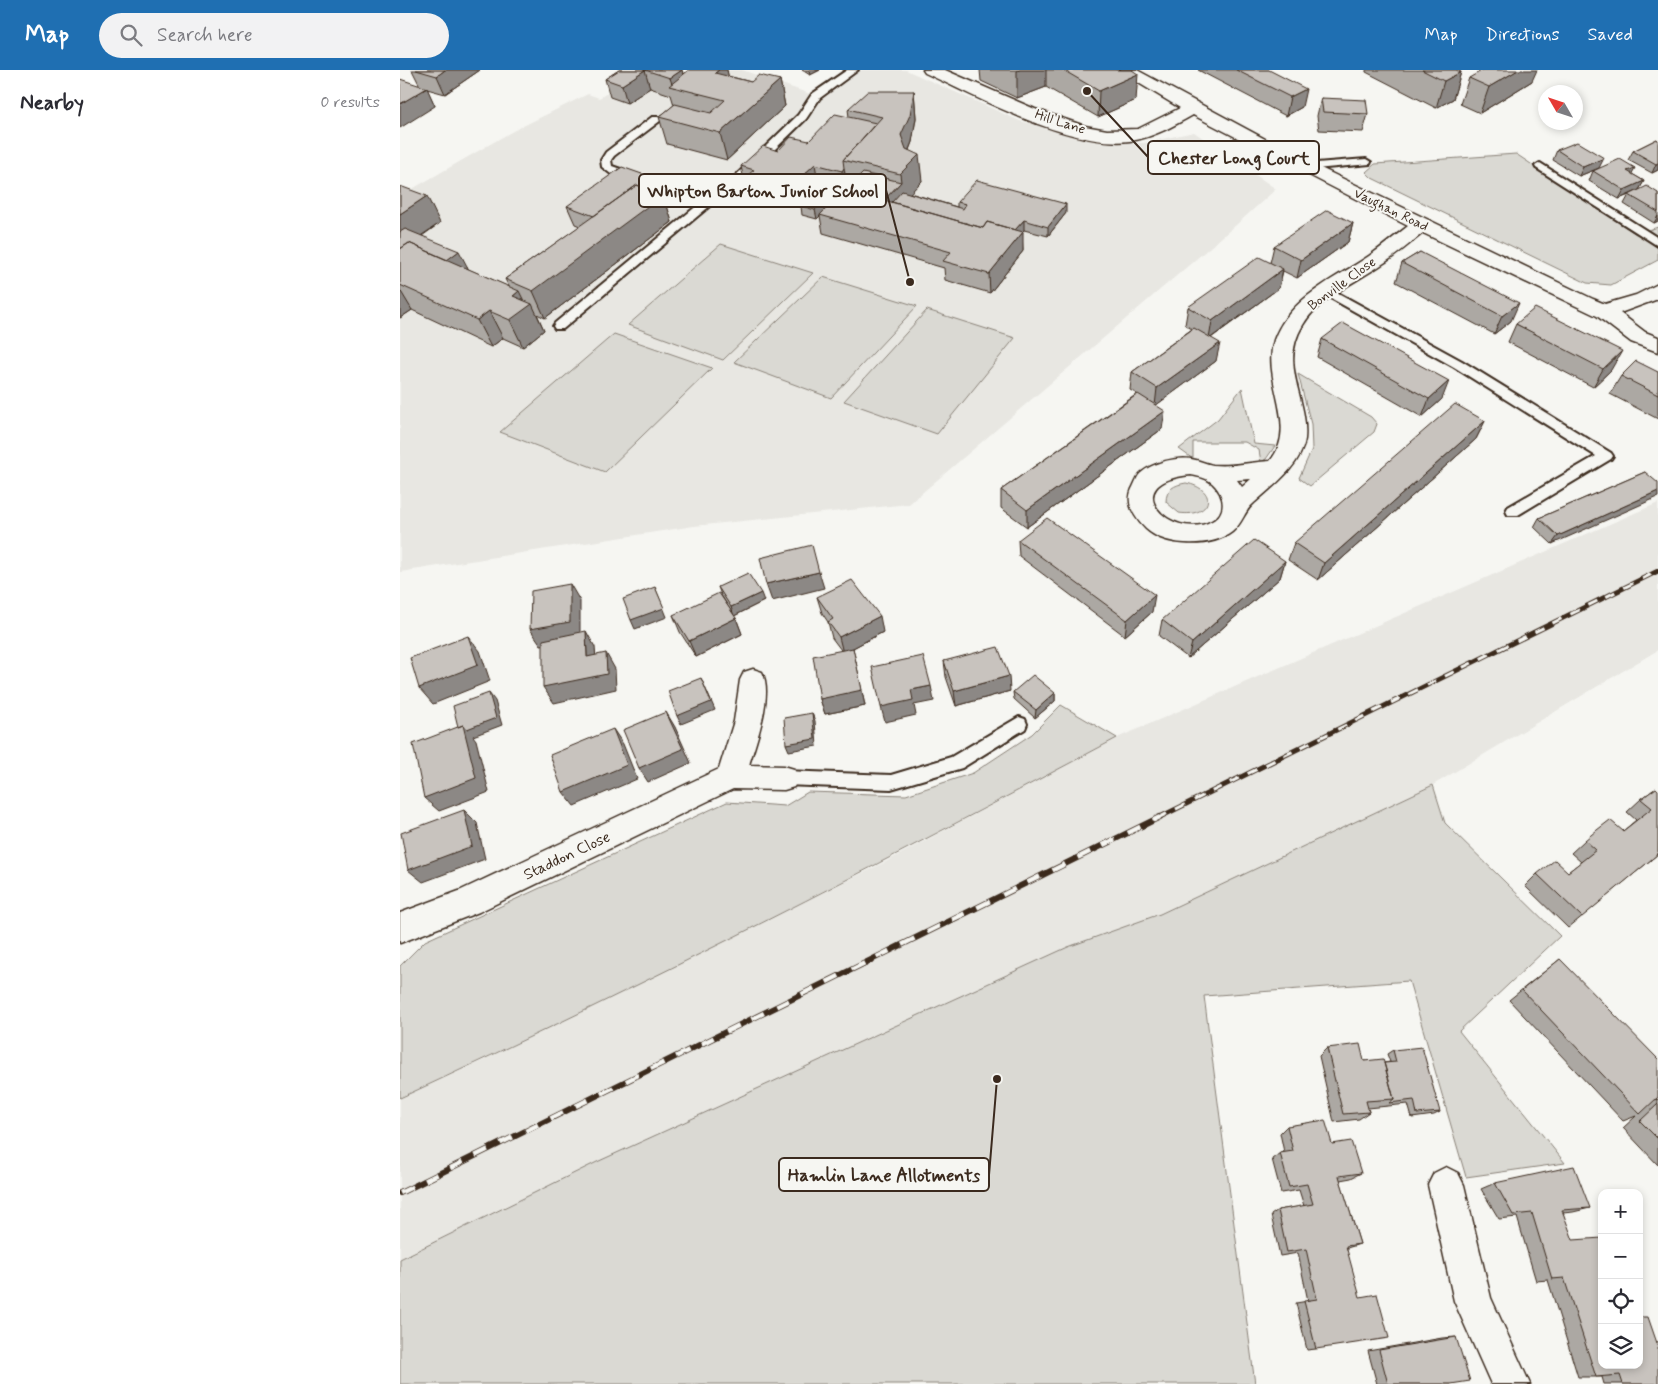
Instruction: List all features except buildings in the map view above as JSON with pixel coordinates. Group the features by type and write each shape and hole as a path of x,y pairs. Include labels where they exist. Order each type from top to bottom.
{"street":[{"name":"Hill Lane","path":"931,70 1055,123 1096,134 1128,136 1141,134 1191,109"},
{"name":"Vaughan Road","path":"1125,70 1191,109 1304,167 1421,225 1604,311 1633,333 1658,345"},
{"name":"Bonville Close","path":"1275,469 1214,473 1191,467 1167,469 1149,479 1141,496 1146,514 1162,528 1186,536 1210,533 1229,522 1236,505 1275,469 1288,453 1294,434 1294,423 1284,388 1280,358 1283,344 1294,321 1329,292 1421,225"},
{"path":"1604,311 1642,299 1658,290"},
{"name":"Bonville Close","path":"1214,473 1231,487 1236,505"},
{"path":"731,777 748,721 753,680"},
{"name":"Staddon Close","path":"400,928 468,902 731,777 784,778"},
{"path":"1446,1185 1473,1301 1511,1384"}],"lane":[{"path":"559,326 706,203 731,186 802,117 816,96 853,70"},
{"path":"656,119 610,154 606,160 607,167 614,172 706,203"},
{"path":"1304,167 1366,162"},
{"path":"1540,166 1658,243"},
{"path":"1329,292 1458,364 1606,456 1513,511"},
{"name":"Staddon Close","path":"784,778 890,782 956,764 1019,724"}],"shaded area":[{"path":"646,70 692,80 711,70 742,70 813,95 843,70 906,70 1020,121 1115,143 1144,143 1194,132 1276,189 909,504 694,526 400,572 400,196 513,131 588,94 599,98"},
{"path":"1516,154 1636,234 1658,227 1658,260 1611,285 1587,283 1372,178 1366,172 1375,164"},
{"path":"721,244 813,273 723,360 628,325"},
{"path":"823,277 917,306 831,398 734,362"},
{"path":"927,310 1015,338 937,434 844,401"},
{"path":"614,334 712,368 605,472 500,432"},
{"path":"1298,374 1371,417 1377,424 1374,432 1310,486 1299,478 1312,449 1311,424"},
{"path":"1242,388 1254,444 1275,446 1266,459 1261,462 1259,450 1245,442 1193,442 1193,459 1179,449 1218,419"},
{"path":"1186,483 1204,491 1207,502 1204,508 1198,511 1179,513 1166,502 1166,498 1172,488"},
{"path":"1658,503 1658,650 1433,785 1160,914 1068,947 597,1162 400,1259 400,1098 475,1064 887,861 1117,738"},
{"path":"1061,705 1117,738 940,832 761,923 491,1056 400,1098 400,966 425,941 727,802 785,806 808,792 906,795 973,773 1032,734"},
{"path":"1433,785 1445,823 1560,936 1459,1031 1565,1163 1466,1177 1409,981 1204,996 1255,1384 400,1384 400,1259 597,1162 1068,947 1160,914"}],"railway":[{"path":"1158,818 1658,571"},
{"path":"400,1193 1160,817"}],"place":[{"name":"Chester Long Court","path":"1087,91"},
{"name":"Whipton Barton Junior School","path":"910,282"},
{"name":"Hamlin Lane Allotments","path":"997,1079"}]}
